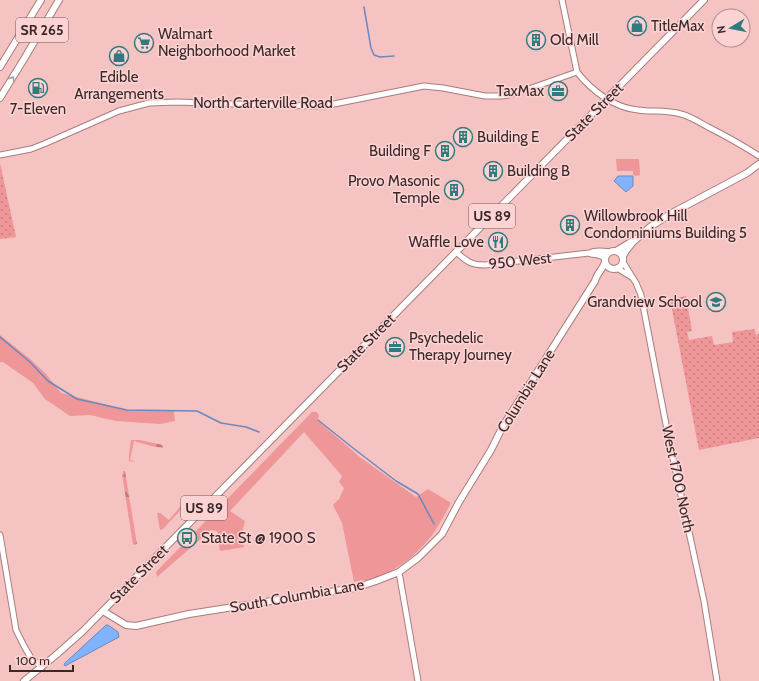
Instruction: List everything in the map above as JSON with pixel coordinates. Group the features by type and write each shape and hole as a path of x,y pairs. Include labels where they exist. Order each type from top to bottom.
{"main road":[{"name":"SR 265","path":"0,67 41,0"},
{"name":"SR 265","path":"0,98 59,0"},
{"name":"State Street","path":"24,681 75,638 103,611 704,0"},
{"path":"633,242 608,254 605,260 606,264 614,268 621,265 626,251 633,242 650,227 696,199 747,173 759,164"},
{"path":"613,252 620,254 623,260"},
{"name":"Columbia Lane","path":"459,502 491,450 503,426 595,281 596,276 603,268 605,260"},
{"name":"Columbia Lane","path":"595,281 606,271 614,268"},
{"name":"South Columbia Lane","path":"103,611 126,625 136,626 189,614 355,588 399,572 419,557 442,534 459,502"}],"street":[{"path":"562,0 577,72 597,93 626,108 637,110 669,111 682,114 727,137 759,156"},
{"name":"North Carterville Road","path":"0,155 31,149 119,111 149,103 177,102 324,106 424,86 485,96 501,96 526,90 577,72"},
{"name":"950 West","path":"456,252 469,262 485,265 588,253 593,251 613,252"},
{"path":"588,253 599,254 603,256 605,260"},
{"name":"West 1700 North","path":"623,260 639,288 641,295 671,447 704,601 717,681"},
{"path":"614,268 633,279"},
{"path":"0,535 16,630 31,658 42,667"},
{"path":"399,572 418,681"}],"green space":[{"path":"616,159 639,159 640,175 633,175 633,171 617,171"},
{"path":"0,163 16,237 0,239"},
{"path":"686,296 692,331 687,332 689,340 712,336 714,345 733,342 732,332 754,329 756,335 759,334 759,438 699,450 670,299"},
{"path":"0,335 29,358 46,374 61,393 127,410 174,411 175,421 160,424 116,421 90,415 70,416 45,399 33,383 3,362 0,362"},
{"path":"312,412 317,412 319,416 317,420 361,458 416,497 428,489 451,503 435,531 424,545 410,558 386,574 375,578 354,582 342,523 333,505 339,499 344,488 339,482 342,476 304,432 230,511 245,521 243,531 244,547 220,551 217,531 211,530 157,577 156,572"},
{"path":"131,440 140,440 163,445 163,448 134,441 130,460 134,462 129,462"},
{"path":"123,471 125,471 137,544 133,545 122,474"},
{"path":"190,495 191,499 163,529 160,530 157,513 160,513 169,520"}],"water":[{"path":"618,176 633,176 633,186 626,192 614,181"},
{"path":"106,625 118,632 119,637 65,666 64,664"}],"waterway":[{"path":"364,7 371,48 374,55 380,57 394,56"},
{"path":"0,337 30,362 48,381 77,399 127,410 197,411 221,423 246,427 259,432"},
{"path":"318,420 396,481 418,494 434,524"}],"place":[{"name":"TitleMax","path":"637,26"},
{"name":"Old Mill","path":"536,40"},
{"name":"Walmart Neighborhood Market","path":"144,43"},
{"name":"Edible Arrangements","path":"119,56"},
{"name":"7-Eleven","path":"38,88"},
{"name":"TaxMax","path":"558,91"},
{"name":"Building E","path":"463,137"},
{"name":"Building F","path":"445,151"},
{"name":"Building B","path":"493,171"},
{"name":"Provo Masonic Temple","path":"454,190"},
{"name":"Willowbrook Hill Condominiums Building 5","path":"570,225"},
{"name":"Waffle Love","path":"498,242"},
{"name":"Grandview School","path":"716,302"},
{"name":"Psychedelic Therapy Journey","path":"395,347"},
{"name":"State St @ 1900 S","path":"187,538"}]}
